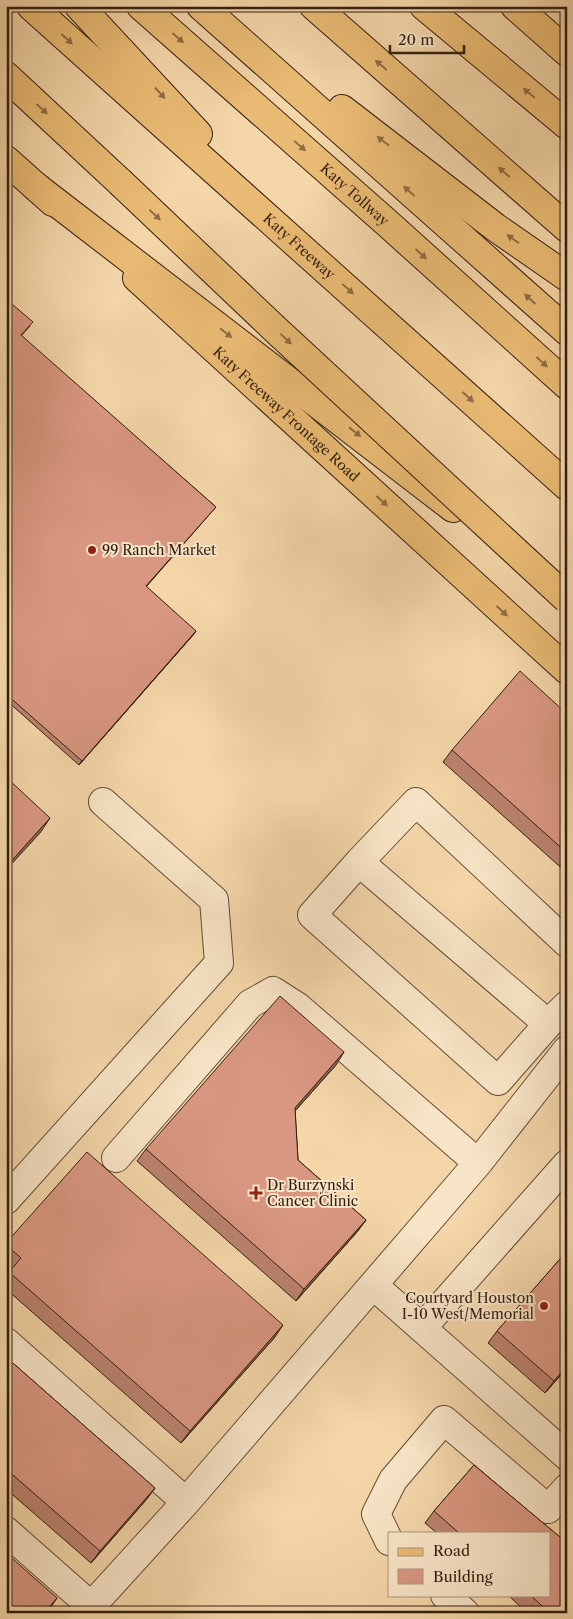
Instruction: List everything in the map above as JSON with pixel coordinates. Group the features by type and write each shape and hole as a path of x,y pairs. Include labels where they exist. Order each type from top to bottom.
{"main road":[{"name":"Katy Freeway","path":"31,6 567,486"},
{"path":"79,6 311,256"},
{"name":"Katy Tollway","path":"141,6 567,384"},
{"path":"201,6 567,331"},
{"path":"208,6 495,227 567,277"},
{"path":"314,6 567,228"},
{"path":"424,6 567,125"},
{"path":"515,6 567,52"},
{"path":"6,76 276,330 567,597"},
{"name":"Katy Freeway Frontage Road","path":"6,160 567,670"},
{"path":"35,186 567,597"}],"lane":[{"path":"6,1200 219,963 214,900 103,802"},
{"path":"567,943 416,802 312,915 498,1081 567,1005"},
{"path":"359,862 548,1024"},
{"path":"116,1158 250,1004 273,991 298,1007 478,1163"},
{"path":"6,1531 88,1609 186,1502 478,1163 567,1050"},
{"path":"422,1328 567,1164"},
{"path":"373,1285 565,1452"},
{"path":"6,1342 186,1502"},
{"path":"388,1539 376,1514 393,1480 444,1420 548,1509 567,1488"},
{"path":"446,1596 465,1613"}],"building":[{"name":"99 Ranch Market","path":"6,299 33,322 21,335 216,507 146,586 196,631 82,761 6,694"},
{"path":"520,671 567,714 567,853 452,750"},
{"path":"6,779 50,818 6,867"},
{"path":"280,996 344,1052 295,1108 298,1160 366,1220 304,1289 146,1149"},
{"path":"87,1152 283,1325 190,1431 9,1272 21,1258 6,1243"},
{"name":"Courtyard Houston I-10 West/Memorial","path":"567,1251 567,1366 554,1381 497,1331"},
{"path":"6,1357 155,1488 100,1551 6,1469"},
{"path":"474,1465 567,1543 567,1613 550,1613 531,1596 550,1596 550,1532 458,1532 434,1511"},
{"path":"6,1553 57,1598 44,1613 6,1613"}],"place":[{"name":"99 Ranch Market","path":"92,550"},
{"name":"Dr Burzynski Cancer Clinic","path":"256,1193"},
{"name":"Courtyard Houston I-10 West/Memorial","path":"544,1306"}]}
